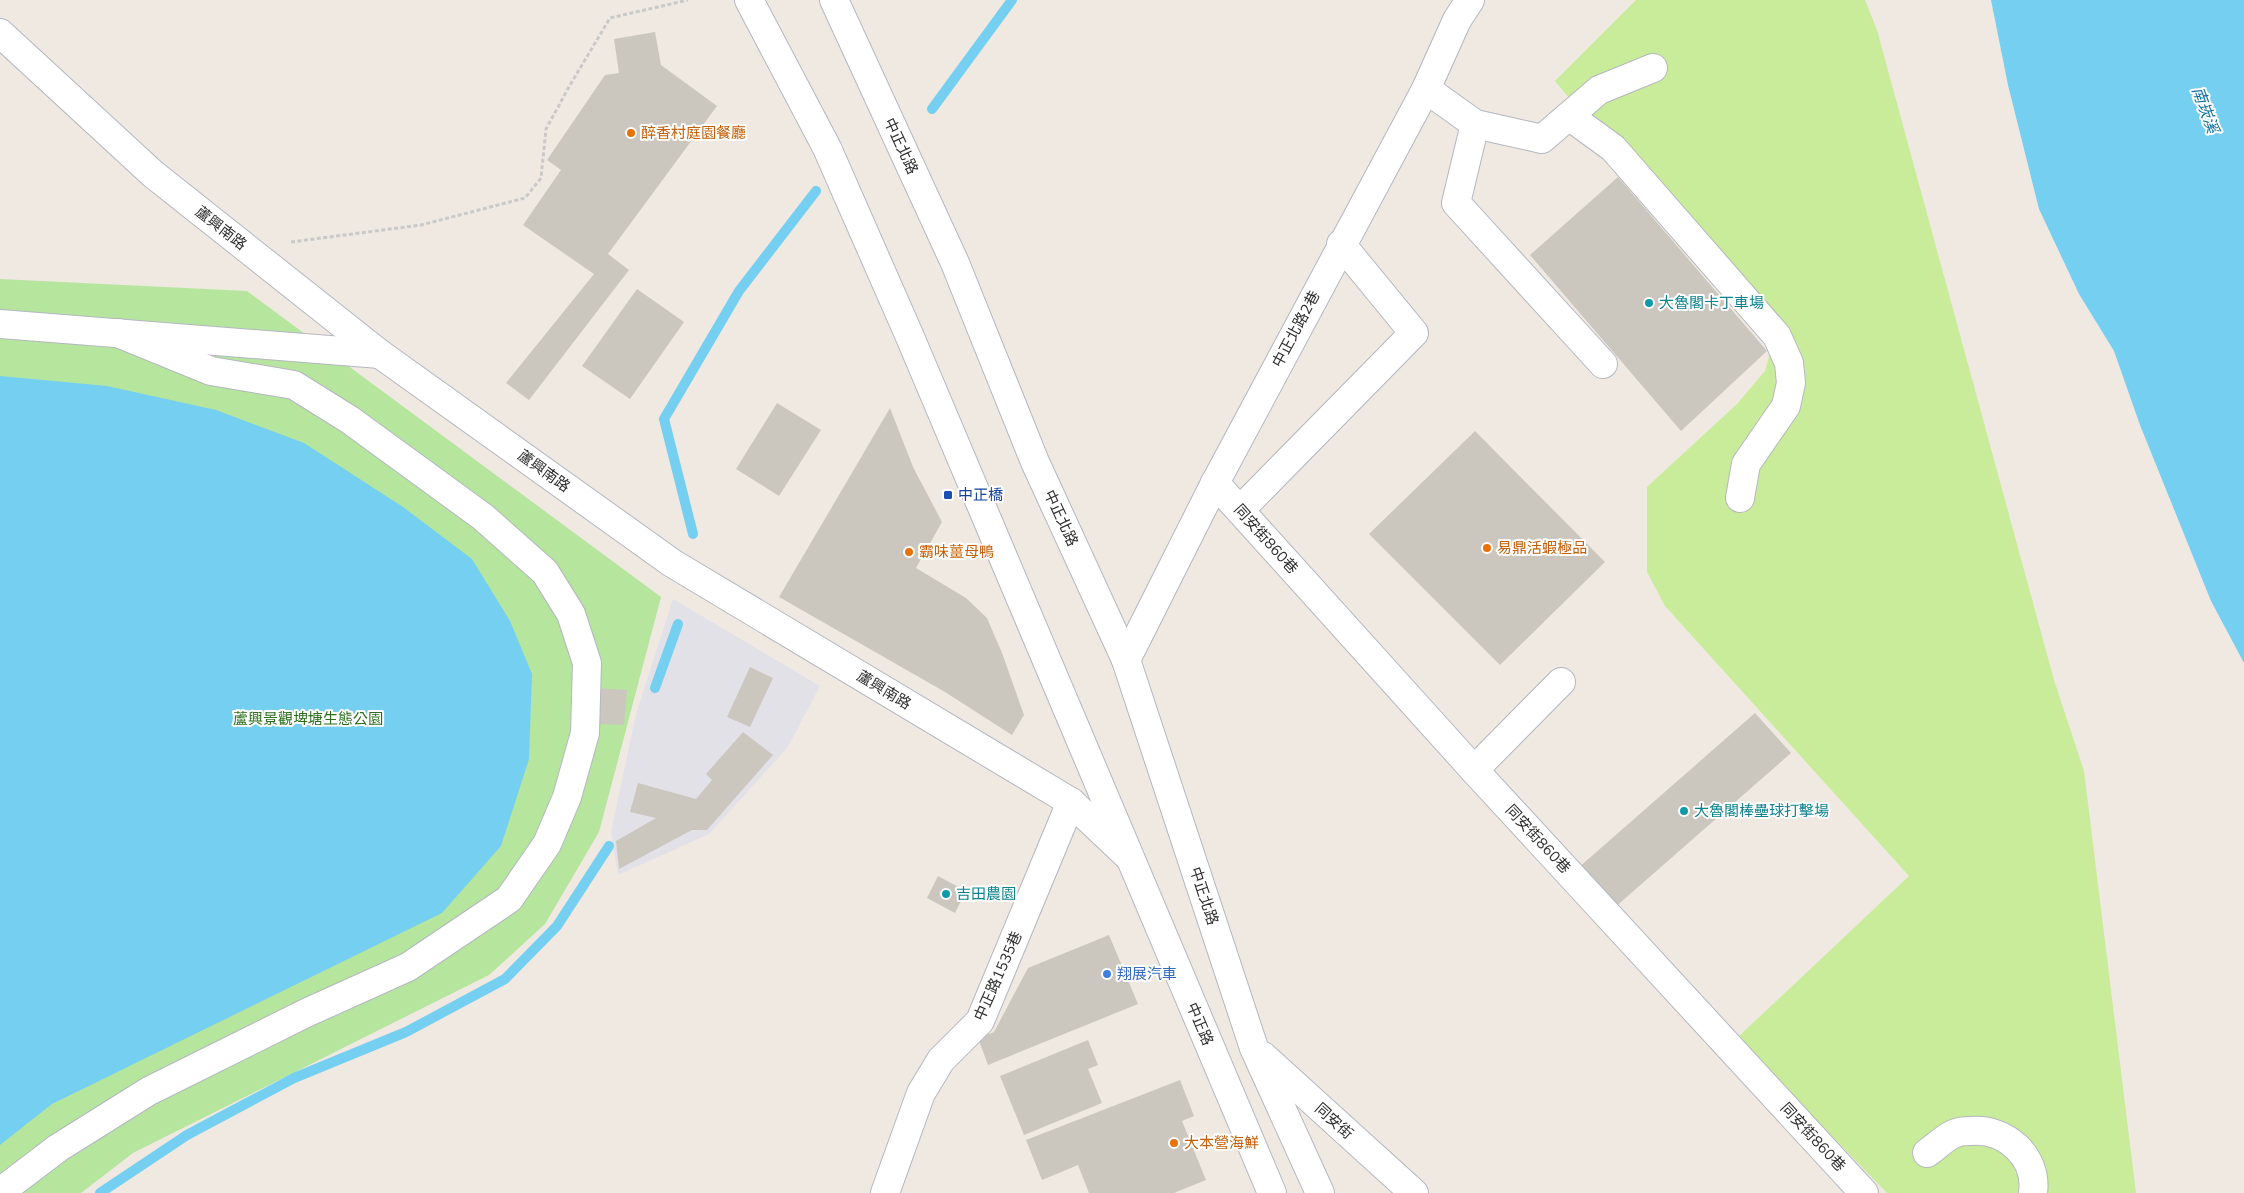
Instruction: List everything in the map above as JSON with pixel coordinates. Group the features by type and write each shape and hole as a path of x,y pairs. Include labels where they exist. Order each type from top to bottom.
{"street":[{"path":"741,0 754,10 827,148 910,338 1127,854"},
{"name":"中正北路","path":"834,0 955,263 1036,462 1126,660 1254,1048"},
{"name":"中正北路2巷","path":"1126,660 1215,483 1341,244 1426,89 1457,20 1470,0"},
{"name":"蘆興南路","path":"0,33 153,174 380,354 672,563 1070,802 1127,854"},
{"path":"1426,89 1475,124 1542,139 1599,90 1653,68"},
{"path":"1569,116 1613,148 1777,336 1789,363 1791,383 1786,406 1746,464 1740,498"},
{"path":"1475,124 1456,203 1603,364"},
{"path":"1240,510 1414,333 1341,244"},
{"path":"0,324 380,354"},
{"path":"0,1192 58,1148 149,1091 306,1013 408,967 509,899 547,844 567,797 585,733 587,663 571,614 545,572 483,517 350,420 294,385 211,371 118,333"},
{"name":"同安街860巷","path":"1215,483 1474,770 1864,1193"},
{"path":"1474,770 1561,682"},
{"name":"中正路1535巷","path":"886,1193 921,1093 941,1060 980,1021 1070,802"},
{"name":"中正路","path":"1127,854 1272,1193"},
{"path":"1254,1048 1320,1193"},
{"name":"同安街","path":"1254,1048 1414,1193"},
{"path":"1927,1153 1956,1133 1984,1130 2000,1134 2016,1145 2030,1164 2033,1176 2033,1193"}],"path":[{"path":"290,242 421,225 524,198 541,178 546,130 610,18 688,0"}],"shaded area":[{"path":"673,599 820,686 788,747 709,834 618,875 611,832 636,714"}],"green space":[{"path":"1636,0 1865,0 1877,30 2054,680 2084,771 2136,1193 1887,1193 1737,1038 1909,876 1665,606 1647,572 1647,487 1737,404 1765,371 1773,342 1555,81"},
{"name":"蘆興景觀埤塘生態公園","path":"0,279 247,291 661,597 599,832 545,924 489,975 133,1153 81,1193 0,1193"}],"water":[{"name":"南崁溪","path":"1991,0 2244,0 2244,663 2211,601 2140,425 2114,351 2079,294 2039,209 2008,85"},
{"name":"蘆興景觀埤塘生態公園","path":"0,376 107,386 216,410 304,443 403,507 472,559 510,621 532,674 529,759 501,846 442,913 52,1104 0,1145"}],"building":[{"name":"醉香村庭園餐廳","path":"655,32 661,65 717,106 608,254 629,270 529,400 506,383 594,274 523,225 561,170 547,160 605,75 619,73 614,39"},
{"name":"大魯閣卡丁車場","path":"1618,177 1767,351 1681,431 1530,255"},
{"path":"637,289 684,322 630,399 582,366"},
{"path":"777,403 821,430 779,496 736,469"},
{"path":"890,408 913,467 942,522 916,568 966,598 987,618 1002,653 1024,715 1012,735 945,692 779,597"},
{"name":"易鼎活蝦極品","path":"1475,431 1605,562 1500,665 1369,534"},
{"path":"750,667 773,678 750,727 727,717"},
{"path":"598,688 627,690 624,725 596,724"},
{"name":"大魯閣棒壘球打擊場","path":"1755,713 1791,753 1613,909 1577,869"},
{"path":"743,732 773,755 707,830 692,830 619,869 616,841 656,818 630,812 638,783 696,799 712,780 706,774"},
{"name":"吉田農園","path":"938,876 966,891 955,913 927,898"},
{"path":"1109,935 1138,1004 988,1065 978,1038 994,1032 1028,968"},
{"path":"1088,1040 1098,1065 1088,1069 1102,1103 1024,1135 1000,1076"},
{"path":"1180,1080 1194,1116 1182,1121 1206,1180 1174,1193 1089,1193 1078,1165 1042,1180 1026,1140"}],"waterway":[{"path":"932,109 1012,0"},
{"path":"693,534 664,419 739,291 816,191"},
{"path":"655,688 678,624"},
{"path":"100,1193 187,1135 294,1078 406,1032 505,979 557,926 609,846"}],"place":[{"name":"醉香村庭園餐廳","path":"631,133"},
{"name":"大魯閣卡丁車場","path":"1649,303"},
{"name":"中正橋","path":"948,495"},
{"name":"易鼎活蝦極品","path":"1487,548"},
{"name":"霸味薑母鴨","path":"909,552"},
{"name":"大魯閣棒壘球打擊場","path":"1684,811"},
{"name":"吉田農園","path":"946,894"},
{"name":"翔展汽車","path":"1107,974"},
{"name":"大本營海鮮","path":"1174,1143"}]}
